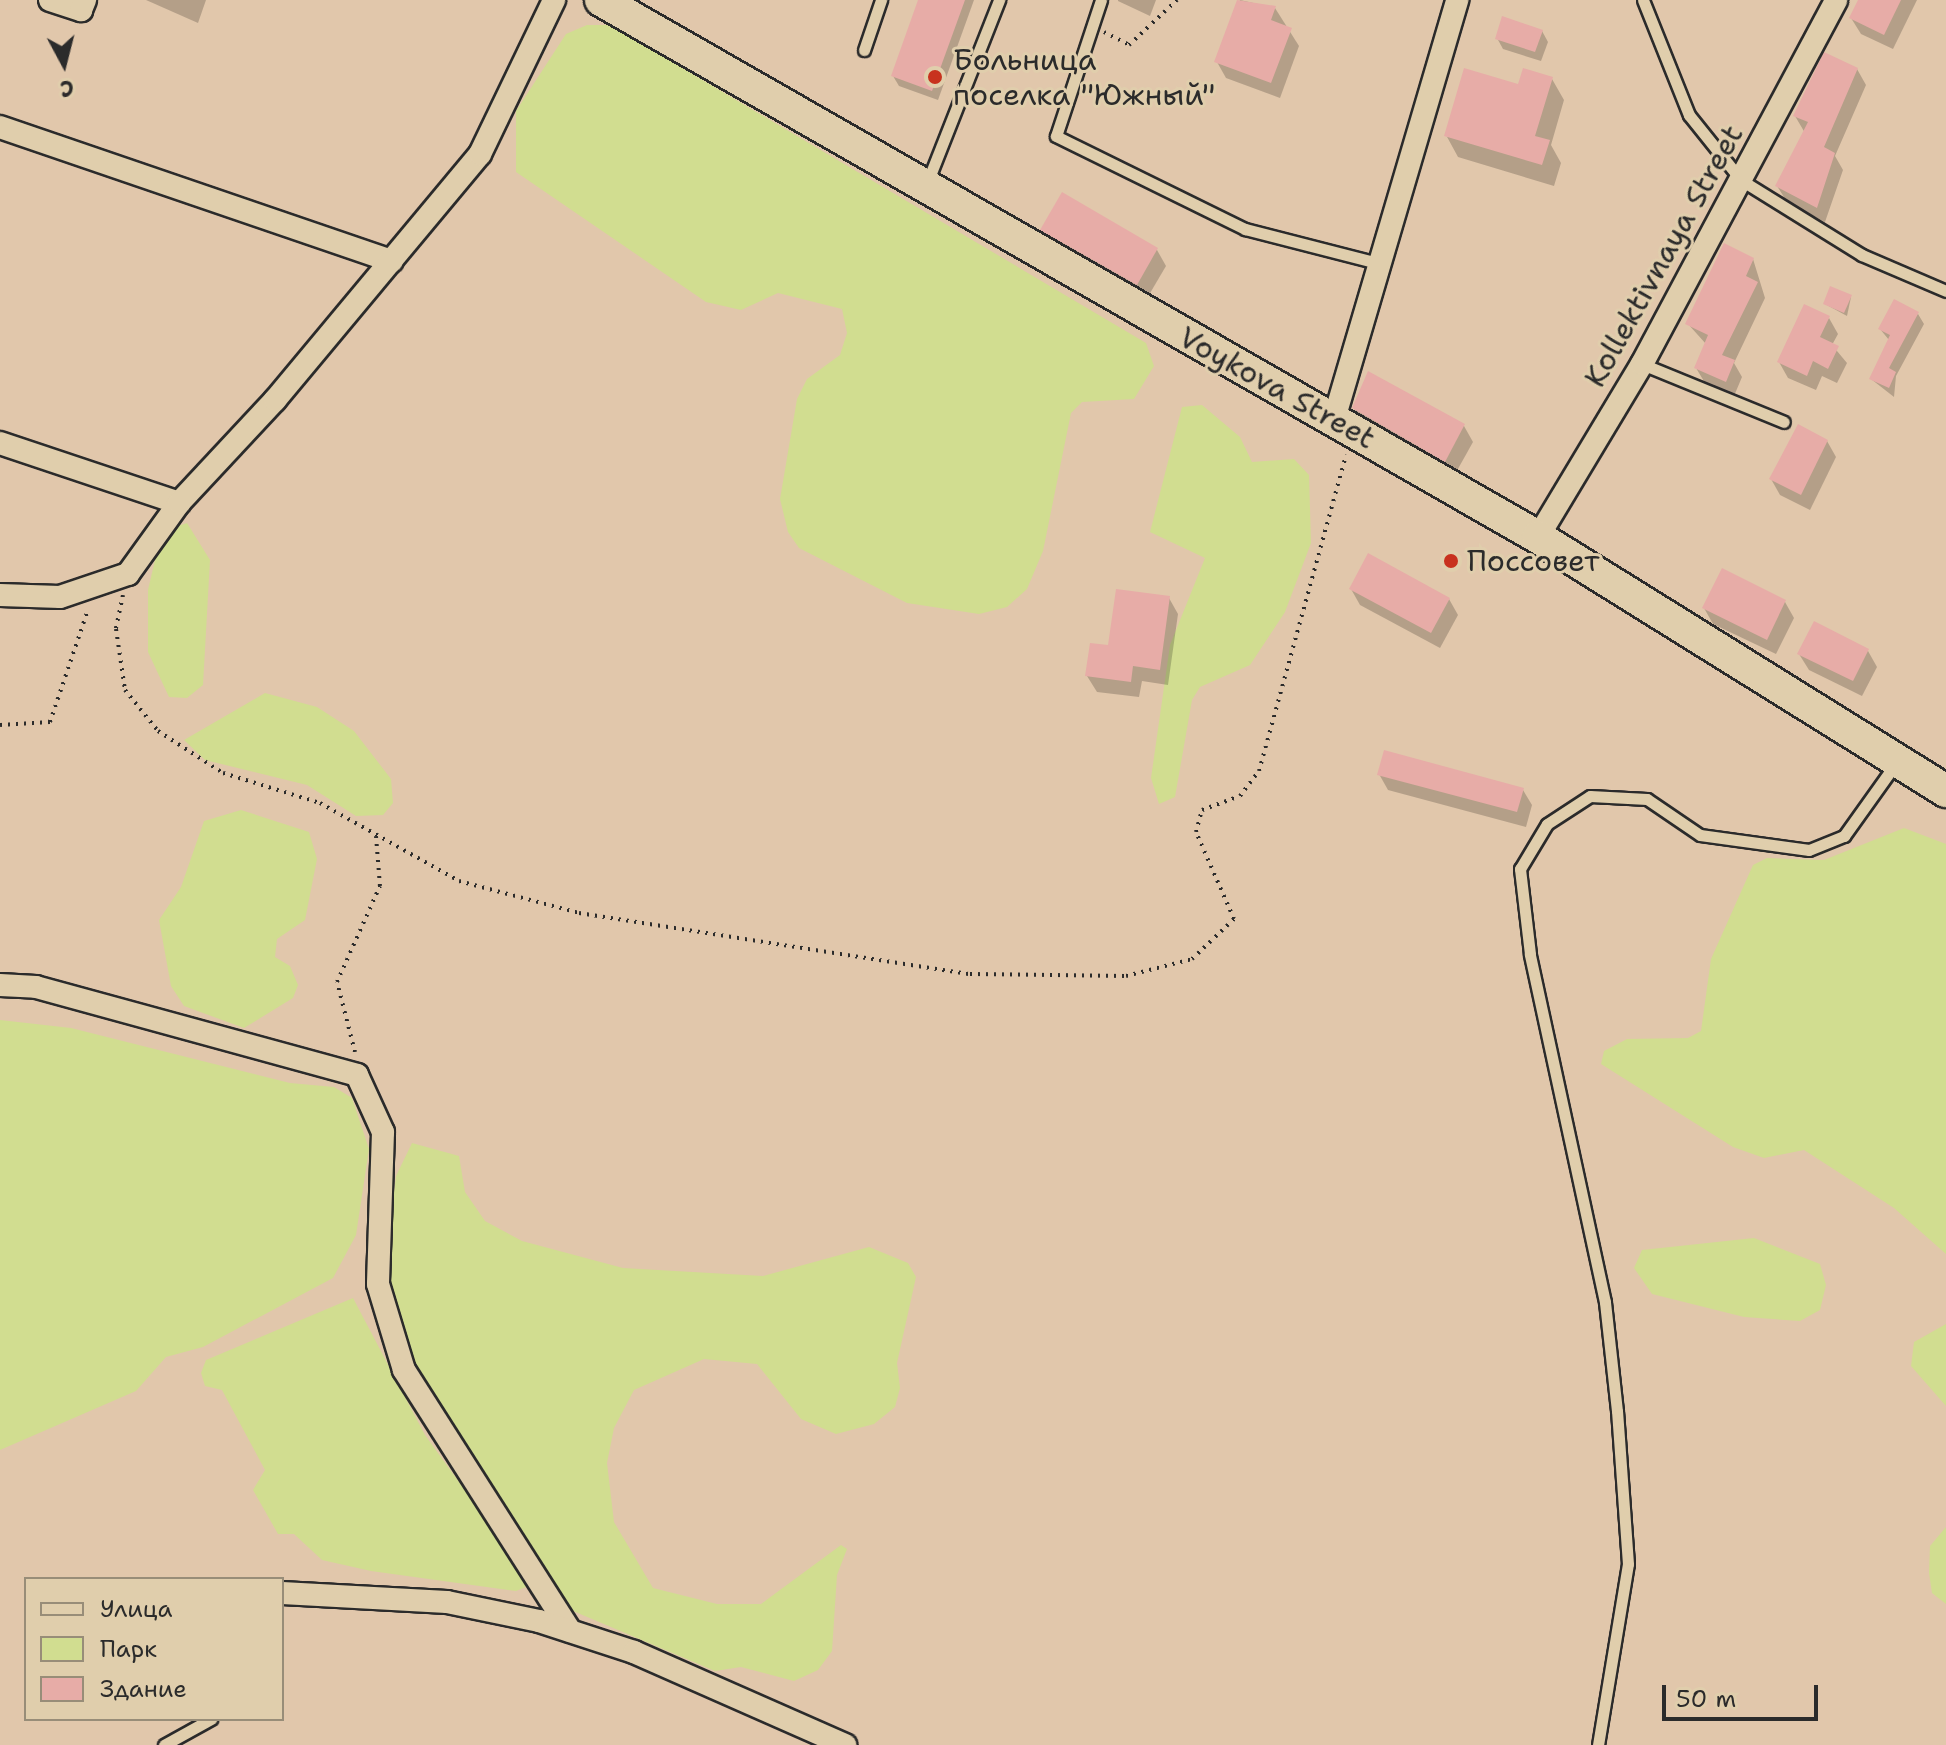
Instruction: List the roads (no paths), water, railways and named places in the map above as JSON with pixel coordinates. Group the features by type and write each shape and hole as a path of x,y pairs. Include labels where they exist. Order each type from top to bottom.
{"street":[{"path":"50,0 81,10 85,0"},
{"path":"0,595 94,590 128,574 179,503 392,261 480,154 554,0"},
{"name":"Voykova Street","path":"601,0 924,191 1344,424 1538,537 1946,791"},
{"path":"1344,424 1377,263 1457,0"},
{"name":"Kollektivnaya Street","path":"1538,537 1642,364 1836,0"},
{"path":"0,127 392,261"},
{"path":"0,443 179,503"},
{"path":"0,985 36,987 357,1075 386,1150 378,1284 404,1370 570,1631"},
{"path":"284,1593 447,1602 570,1631 845,1745"}],"lane":[{"path":"864,50 881,0"},
{"path":"924,191 999,0"},
{"path":"1101,0 1056,136 1245,229 1377,263"},
{"path":"1643,0 1689,115 1741,180 1862,255 1946,291"},
{"path":"1642,364 1784,422"},
{"path":"1598,1745 1628,1564 1617,1411 1605,1302 1530,954 1520,869 1547,824 1590,796 1647,799 1700,835 1809,850 1844,836 1898,760"},
{"path":"164,1745 207,1721"}],"place":[{"name":"Больница поселка \"Южный\"","path":"935,77"},
{"name":"Поссовет","path":"1451,561"}]}
